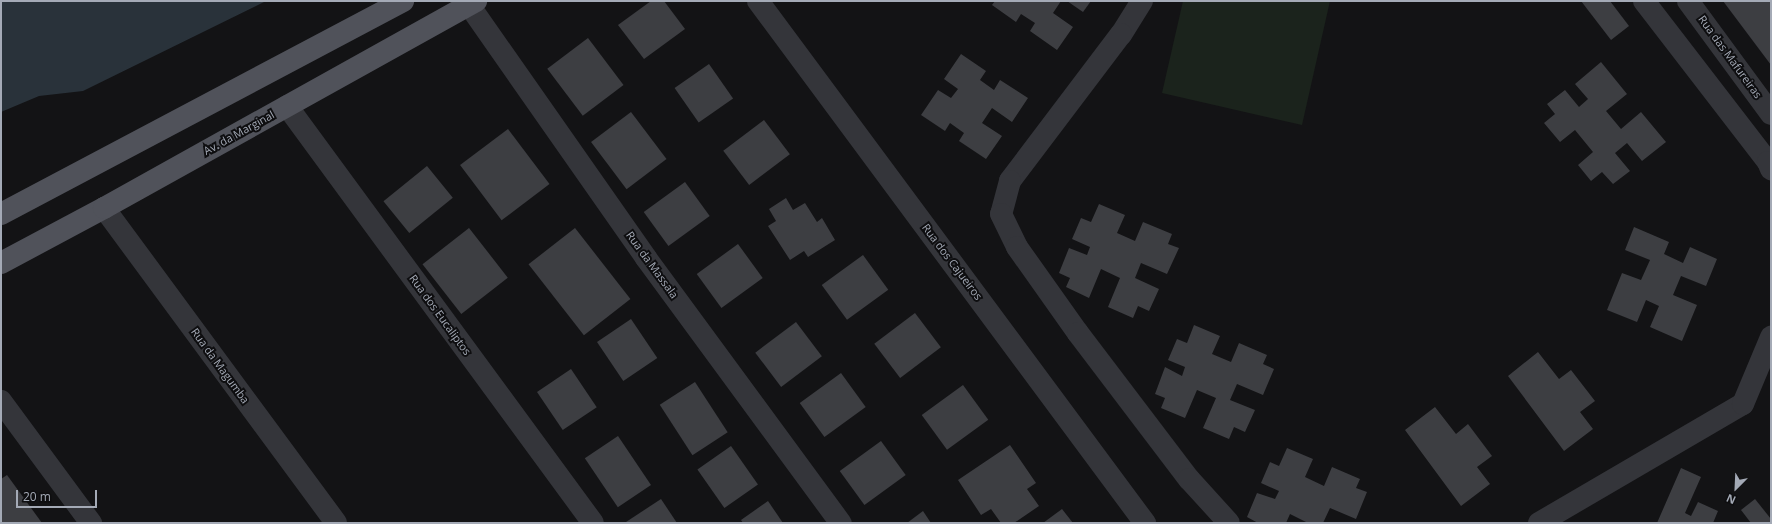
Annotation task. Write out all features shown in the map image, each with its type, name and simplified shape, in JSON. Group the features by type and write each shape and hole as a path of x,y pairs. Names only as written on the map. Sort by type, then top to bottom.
{"main road":[{"path":"1,214 403,1"},
{"name":"Av. da Marginal","path":"1,264 472,3"}],"street":[{"name":"Rua dos Cajueiros","path":"758,1 1145,523"},
{"path":"1142,1 1121,34 1010,181 1001,214 1017,247 1078,333 1189,479 1229,523"},
{"path":"1644,1 1768,162 1771,168"},
{"name":"Rua das Mafureiras","path":"1688,1 1771,114"},
{"name":"Rua da Massala","path":"472,3 646,258 840,523"},
{"name":"Rua dos Eucaliptos","path":"287,106 593,523"},
{"name":"Rua da Magumba","path":"104,208 336,523"},
{"path":"1539,523 1743,404 1771,337"},
{"path":"1,400 91,523"}],"shaded area":[{"path":"1,1 266,1 83,91 39,96 1,112"},
{"path":"1183,1 1330,1 1302,125 1162,93"}],"building":[{"path":"651,1 664,1 685,29 644,59 618,25"},
{"path":"995,1 1061,1 1053,13 1073,27 1057,50 1030,31 1035,23 1021,14 1016,22 992,5"},
{"path":"1067,1 1091,1 1083,12"},
{"path":"1581,1 1610,1 1629,26 1611,40"},
{"path":"1723,1 1771,1 1771,65"},
{"path":"588,38 624,85 583,116 547,69"},
{"path":"961,54 986,71 980,80 994,90 1000,80 1028,98 1012,122 992,108 982,123 1002,136 986,159 959,141 964,133 950,123 945,131 921,115 938,90 951,98 958,89 944,79"},
{"path":"1601,62 1627,94 1606,111 1621,129 1641,112 1666,142 1642,161 1627,143 1615,153 1630,171 1613,184 1602,172 1591,181 1578,165 1593,152 1575,130 1560,142 1544,123 1555,114 1547,104 1565,90 1579,107 1588,99 1575,84"},
{"path":"709,64 733,98 699,122 675,88"},
{"path":"631,112 667,159 627,189 591,142"},
{"path":"764,120 790,154 749,185 723,151"},
{"path":"508,129 550,184 502,220 460,165"},
{"path":"427,166 453,198 409,233 383,201"},
{"path":"685,182 710,216 668,246 644,212"},
{"path":"786,198 793,210 805,203 817,222 822,218 835,240 808,257 804,251 790,260 768,226 776,221 769,209"},
{"path":"1099,204 1125,215 1117,233 1135,241 1143,222 1172,234 1168,244 1179,248 1167,274 1141,263 1135,278 1159,289 1149,311 1138,306 1133,318 1108,307 1120,278 1101,269 1089,298 1066,287 1070,278 1059,273 1069,248 1087,255 1090,247 1072,239 1081,218 1091,222"},
{"path":"1634,227 1669,242 1664,254 1683,263 1690,247 1717,259 1706,286 1681,276 1673,295 1697,305 1682,341 1650,327 1659,306 1646,300 1637,322 1607,310 1622,273 1641,280 1650,260 1625,250"},
{"path":"469,228 508,278 461,314 423,264"},
{"path":"575,228 630,299 584,335 529,264"},
{"path":"738,244 763,278 721,308 697,274"},
{"path":"863,255 888,290 847,320 822,285"},
{"path":"915,313 941,347 900,378 874,344"},
{"path":"631,319 657,358 623,381 597,342"},
{"path":"796,322 822,356 781,387 755,353"},
{"path":"1194,325 1220,336 1212,354 1231,362 1239,343 1267,355 1263,364 1274,369 1263,395 1237,384 1230,400 1255,410 1245,432 1234,427 1229,439 1203,428 1216,398 1197,390 1185,418 1161,408 1165,398 1155,394 1165,367 1182,376 1185,367 1168,360 1177,339 1187,343"},
{"path":"1538,352 1559,379 1571,370 1595,401 1580,412 1593,429 1564,451 1508,376"},
{"path":"571,369 597,407 563,430 537,392"},
{"path":"841,373 866,407 824,437 800,403"},
{"path":"695,382 728,432 692,455 660,405"},
{"path":"963,385 988,420 947,450 922,415"},
{"path":"1435,407 1456,434 1468,424 1492,456 1477,467 1490,484 1461,506 1405,430"},
{"path":"618,436 651,485 618,507 585,458"},
{"path":"881,441 906,475 864,505 840,471"},
{"path":"1010,445 1036,483 1027,489 1039,506 1014,523 1001,523 991,509 981,515 958,480"},
{"path":"731,446 758,485 724,508 697,470"},
{"path":"1287,448 1313,459 1305,477 1324,486 1332,467 1360,479 1356,488 1367,492 1356,519 1330,508 1323,523 1308,523 1290,514 1286,523 1258,523 1247,517 1257,493 1275,499 1279,491 1261,483 1270,462 1279,466"},
{"path":"1681,468 1701,477 1685,513 1691,516 1698,502 1718,511 1713,523 1657,523"},
{"path":"7,475 42,523 1,523 1,479"},
{"path":"661,499 677,523 626,522"},
{"path":"1755,499 1771,519 1771,523 1751,523 1741,510"},
{"path":"768,501 783,523 743,523 741,520"},
{"path":"1062,509 1073,523 1043,523"},
{"path":"923,511 931,523 907,523"}]}
